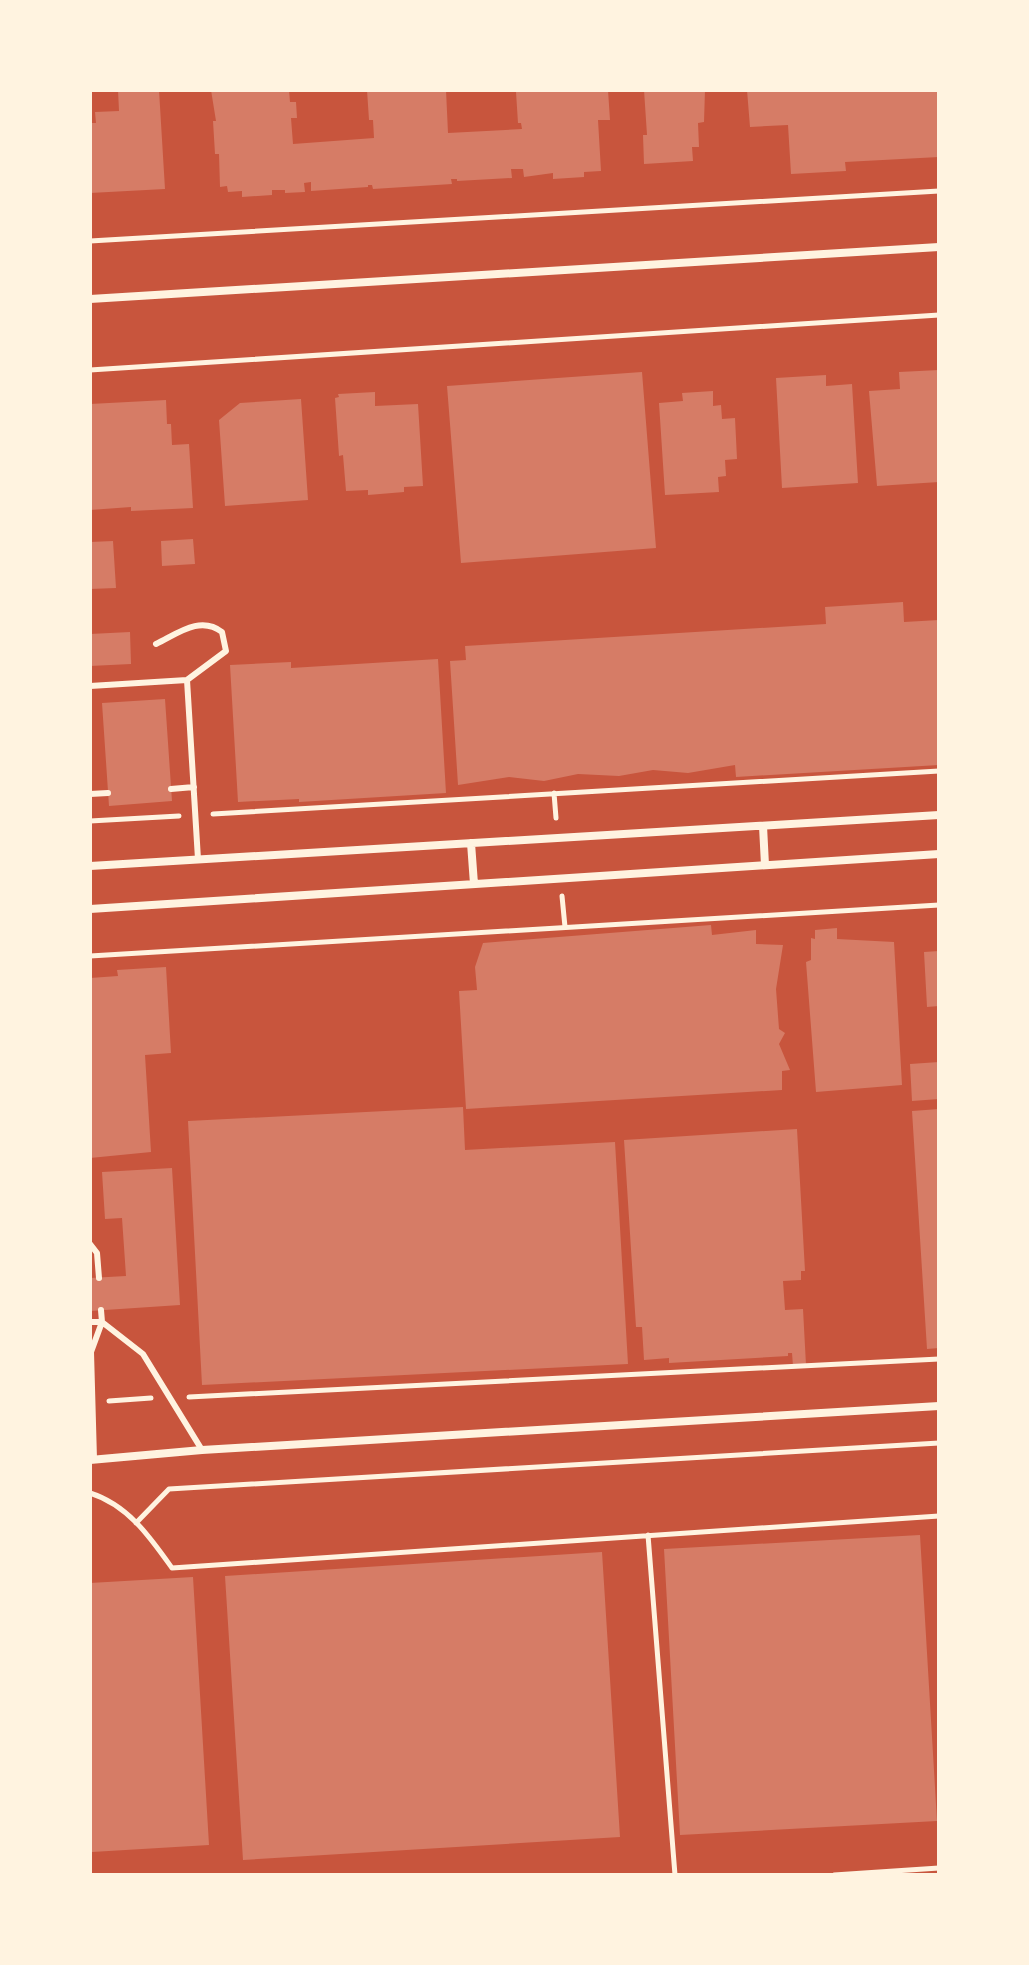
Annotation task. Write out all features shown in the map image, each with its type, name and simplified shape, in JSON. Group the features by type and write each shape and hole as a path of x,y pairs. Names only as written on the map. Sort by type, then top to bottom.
{"street":[{"path":"90,299 939,247"},
{"path":"90,866 939,815"},
{"path":"763,826 765,865"},
{"path":"471,843 474,884"},
{"path":"90,909 939,854"},
{"path":"91,1459 939,1406"}],"lane":[{"path":"90,686 187,680 226,651 222,632 215,626 201,624 156,644"},
{"path":"187,680 198,859"},
{"path":"171,789 194,787"},
{"path":"90,794 108,793"},
{"path":"90,1244 97,1253 99,1278"},
{"path":"91,1459 91,1352 102,1322 101,1310"},
{"path":"90,1322 102,1322 143,1354 202,1450"}],"path":[{"path":"90,241 939,191"},
{"path":"90,370 939,315"},
{"path":"90,821 939,771"},
{"path":"90,956 939,905"},
{"path":"93,1401 939,1359"},
{"path":"136,1523 169,1489 939,1443"},
{"path":"90,1493 120,1506 152,1539 172,1568 939,1516"},
{"path":"648,1535 675,1875"},
{"path":"834,1875 939,1868"}],"building":[{"path":"118,90 159,90 165,189 90,193 90,123 96,123 95,112 119,111"},
{"path":"211,90 289,90 290,102 296,102 297,118 291,118 293,144 374,138 367,90 446,90 448,133 522,129 521,123 518,123 518,90 608,90 610,120 598,120 601,171 584,172 584,177 553,179 553,173 524,177 523,169 511,169 512,178 451,179 452,184 373,189 372,185 368,185 311,191 311,182 304,183 305,192 272,190 272,195 242,197 242,191 228,192 227,186 220,187"},
{"path":"644,90 705,90 704,122 698,123 699,147 692,147 693,161 644,164 643,135 647,135"},
{"path":"747,90 939,90 939,157 845,162 846,171 791,174 788,125 750,127"},
{"path":"939,370 939,482 877,486 869,391 900,389 899,372"},
{"path":"642,372 656,548 461,563 447,386"},
{"path":"826,375 826,386 852,384 858,483 782,488 776,378"},
{"path":"713,391 713,406 721,405 722,419 735,418 737,459 725,460 726,476 718,477 719,492 665,495 659,403 683,401 682,393"},
{"path":"375,392 375,406 418,404 423,486 404,487 404,492 368,495 368,490 346,491 343,455 339,456 335,398 339,397 338,394"},
{"path":"301,399 308,500 225,506 219,420 240,403"},
{"path":"166,400 172,445 189,444 193,508 90,510 90,404"},
{"path":"193,539 195,564 162,566 161,541"},
{"path":"113,541 116,588 90,589 90,542"},
{"path":"903,602 904,622 939,620 939,765 736,777 735,765 688,773 653,770 619,776 578,774 544,781 509,777 458,785 450,661 466,660 465,646 826,624 825,607"},
{"path":"130,632 131,664 90,666 90,634"},
{"path":"438,659 446,793 299,802 299,799 238,802 230,665 291,662 291,668"},
{"path":"165,699 172,801 109,806 102,703"},
{"path":"711,925 712,935 756,930 756,944 783,945 776,989 779,1029 785,1033 779,1044 790,1070 782,1071 782,1090 466,1109 459,991 477,990 475,967 483,943"},
{"path":"837,928 837,939 894,942 902,1085 816,1092 806,962 811,960 811,938 815,939 815,930"},
{"path":"939,951 939,1006 927,1007 924,952"},
{"path":"166,967 171,1053 145,1055 151,1152 90,1158 90,978 118,976 117,970"},
{"path":"939,1062 939,1099 912,1101 910,1064"},
{"path":"463,1107 465,1150 615,1142 628,1364 202,1385 188,1121"},
{"path":"939,1109 939,1348 927,1349 912,1111"},
{"path":"797,1129 805,1271 801,1271 801,1280 783,1281 785,1310 803,1309 806,1365 793,1366 792,1353 788,1356 669,1363 669,1358 644,1360 642,1327 636,1327 624,1140"},
{"path":"172,1168 180,1305 90,1311 90,1278 126,1276 122,1218 105,1219 102,1172"},
{"path":"920,1535 937,1821 680,1835 664,1549"},
{"path":"602,1552 620,1837 243,1860 225,1576"},
{"path":"193,1577 209,1845 92,1852 90,1583"}]}
